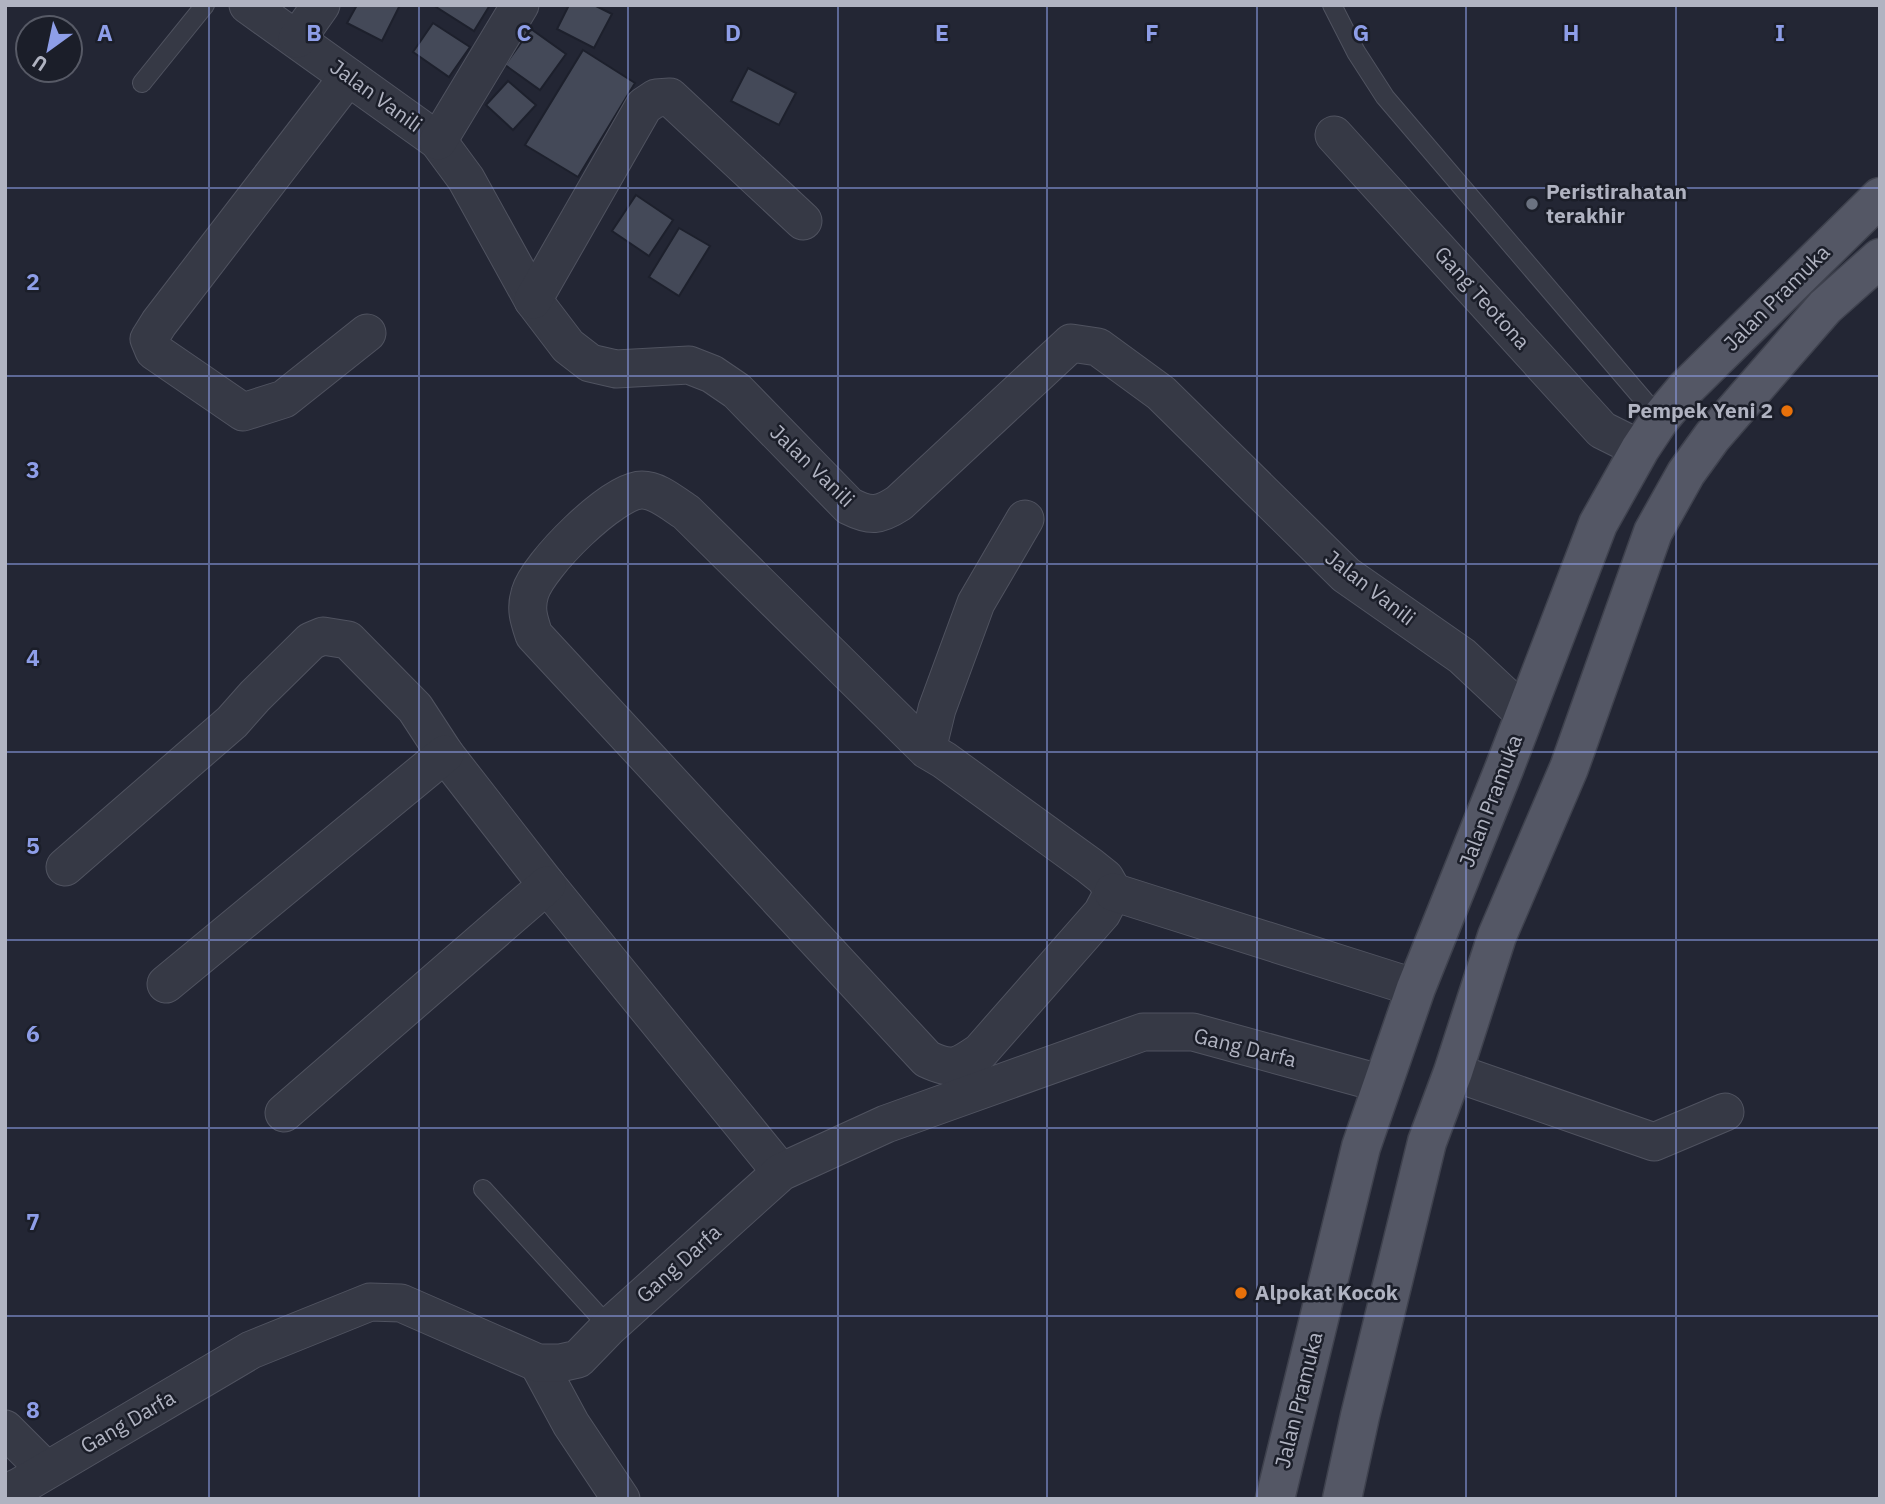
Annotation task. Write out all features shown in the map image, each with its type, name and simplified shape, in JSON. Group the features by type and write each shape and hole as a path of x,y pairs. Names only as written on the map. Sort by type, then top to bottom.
{"main road":[{"name":"Jalan Pramuka","path":"1275,1499 1361,1147 1416,988 1598,524 1650,434 1686,388 1880,197"},
{"name":"Jalan Pramuka","path":"1342,1499 1427,1142 1497,936 1569,768 1653,532 1686,473 1712,438 1825,307 1880,258"}],"street":[{"name":"Jalan Vanili","path":"248,5 438,141 466,179 533,300 568,346 590,363 616,369 689,365 712,374 737,391 849,506 864,514 885,512 899,503 1070,343 1098,347 1161,393 1346,575 1462,656 1524,714"},
{"path":"298,39 321,5"},
{"path":"438,141 520,5"},
{"path":"348,76 149,339 154,351 243,412 284,399 367,333"},
{"path":"533,300 644,106 656,98 670,97 803,221"},
{"name":"Gang Teotona","path":"1335,135 1602,430 1650,434"},
{"path":"1113,892 1102,913 981,1052 960,1066 945,1068 927,1059 534,635 526,613 535,579 570,536 628,492 645,490 659,495 686,512 927,750 1090,866 1105,878 1113,892 1416,988"},
{"path":"927,750 937,709 976,603 1025,519"},
{"path":"65,867 232,722 311,641 323,636 348,640 415,708 445,754 547,885 781,1172"},
{"path":"166,984 445,754"},
{"path":"284,1113 547,885"},
{"name":"Gang Darfa","path":"5,1493 251,1350 370,1302 401,1303 538,1363 560,1363 578,1359 609,1327 781,1172 886,1124 1143,1032 1193,1032 1383,1084"},
{"path":"1453,1072 1654,1142 1725,1112"},
{"path":"538,1363 571,1424 621,1499"},
{"path":"5,1429 46,1470"}],"lane":[{"path":"142,83 205,5"},
{"path":"1332,5 1356,52 1385,97 1650,434"},
{"path":"484,1189 609,1327"}],"building":[{"path":"357,5 400,5 382,41 347,23"},
{"path":"433,5 490,5 474,31"},
{"path":"569,5 594,5 612,14 594,48 557,29"},
{"path":"433,23 470,47 449,77 413,52"},
{"path":"531,29 566,54 540,90 505,65"},
{"path":"583,50 635,83 578,177 525,145"},
{"path":"748,68 796,93 779,125 731,101"},
{"path":"508,81 536,105 513,130 486,105"},
{"path":"636,195 673,220 649,256 612,231"},
{"path":"679,228 710,246 679,296 649,277"}],"place":[{"name":"Peristirahatan terakhir","path":"1532,204"},
{"name":"Pempek Yeni 2","path":"1787,411"},
{"name":"Alpokat Kocok","path":"1241,1293"}]}
